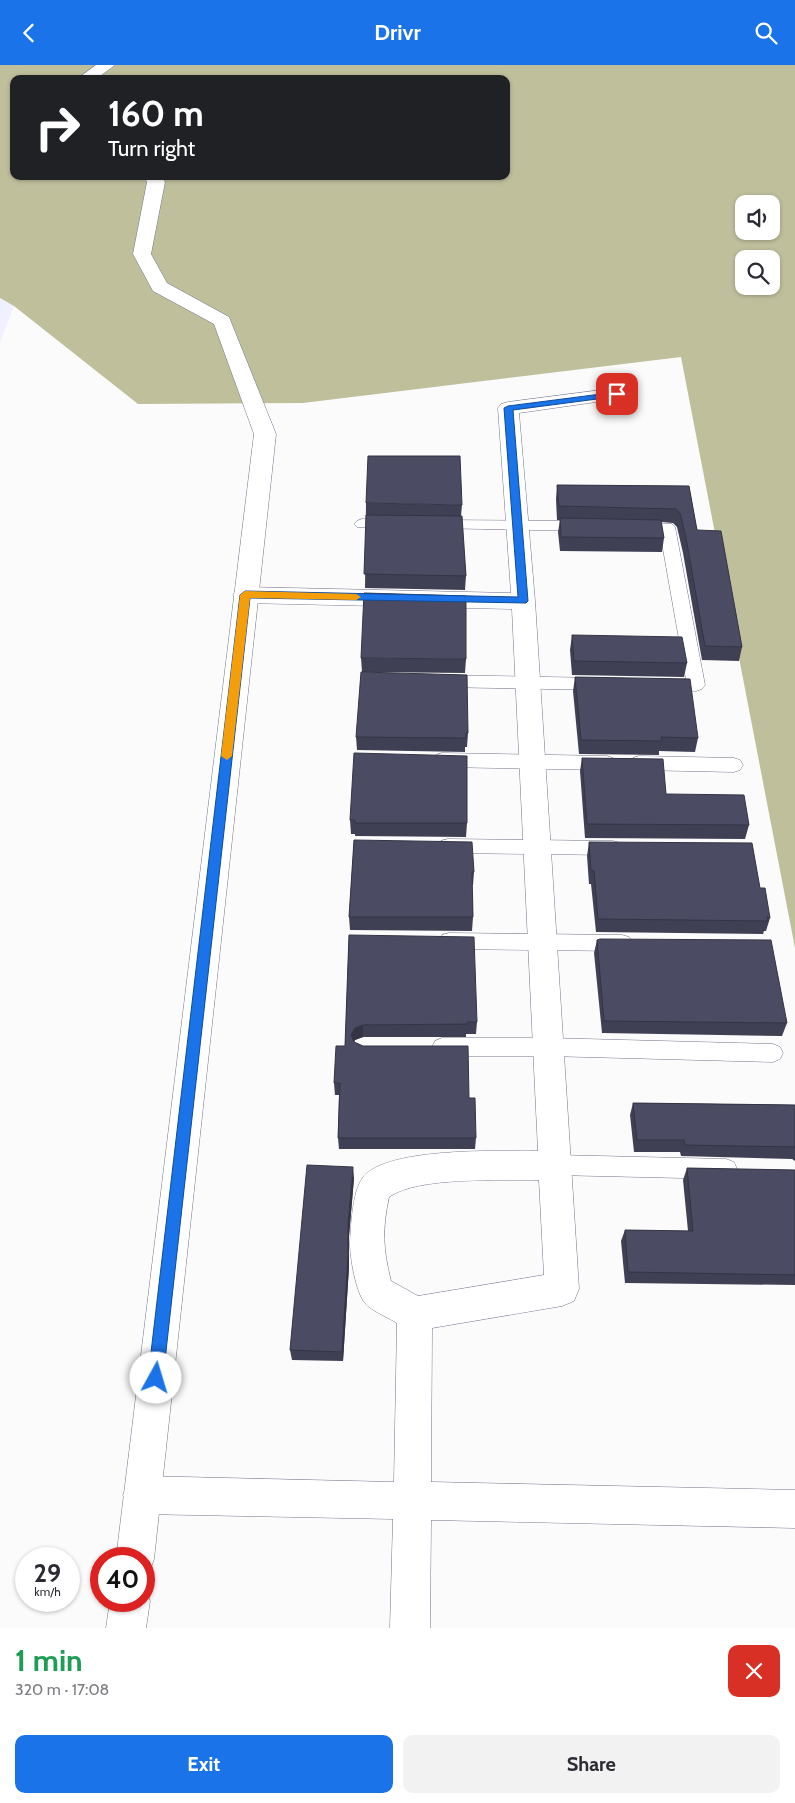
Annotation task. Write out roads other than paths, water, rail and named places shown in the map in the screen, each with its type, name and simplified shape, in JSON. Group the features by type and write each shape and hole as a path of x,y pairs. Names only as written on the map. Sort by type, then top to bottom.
{"street":[{"path":"91,75 107,65"},
{"path":"136,1547 265,434 222,321 160,287 142,254 156,182 155,180"},
{"path":"555,1165 435,1168 390,1177 374,1188 368,1217 367,1253 378,1292 415,1314 562,1289 528,683 523,601 508,408 617,394"},
{"path":"245,595 523,601"},
{"path":"410,1628 415,1314"},
{"path":"142,1495 795,1509"},
{"path":"126,1628 128,1612"}],"lane":[{"path":"362,524 597,526"},
{"path":"627,527 667,527 696,685 646,685"},
{"path":"422,680 617,684"},
{"path":"426,760 734,765"},
{"path":"431,846 634,848"},
{"path":"433,940 638,943"},
{"path":"422,1047 548,1047 773,1053"},
{"path":"555,1165 743,1169"}]}
